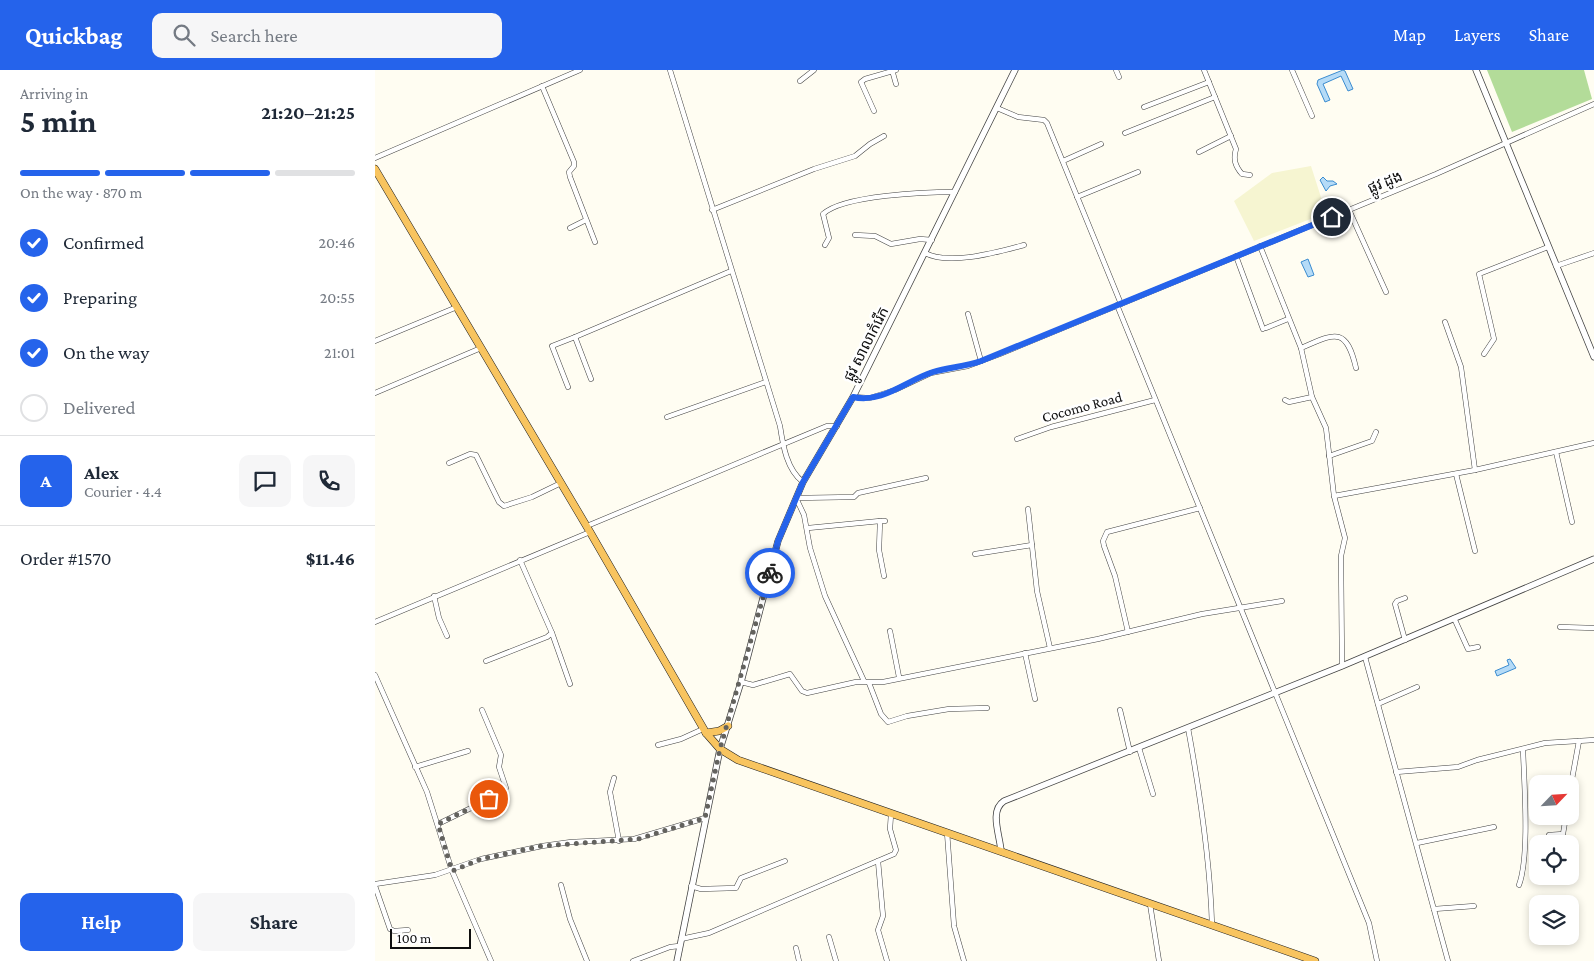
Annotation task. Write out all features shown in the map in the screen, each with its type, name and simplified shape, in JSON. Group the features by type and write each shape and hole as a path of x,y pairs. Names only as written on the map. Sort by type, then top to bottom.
{"highway":[{"path":"375,171 589,529 705,731 720,749 738,760 1212,925 1301,959 1315,961"},
{"path":"705,731 719,731 727,726"}],"street":[{"path":"375,158 580,70"},
{"path":"670,70 780,426 783,444 794,475 803,482"},
{"path":"800,81 814,70"},
{"path":"874,111 861,82 893,70 896,84"},
{"name":"ផ្លូវ សាលាកំរើក","path":"677,961 720,749 741,682 778,541 803,482 855,397 1015,70"},
{"path":"1116,70 1119,77"},
{"path":"1204,70 1236,148 1234,158 1237,168 1242,174 1249,175"},
{"path":"1292,70 1312,116"},
{"path":"1476,70 1594,358"},
{"path":"1143,106 1209,82"},
{"path":"542,86 574,162 575,166 569,172 570,178 595,242"},
{"path":"1125,134 1215,97"},
{"name":"ផ្លូវ ដូង","path":"855,397 865,399 895,390 931,373 968,366 981,361 1349,210 1594,104"},
{"path":"997,108 1018,117 1045,120 1063,161 1155,400 1369,923 1377,961"},
{"path":"712,210 814,169 855,156 884,136"},
{"path":"1199,152 1231,136"},
{"path":"1063,161 1101,144"},
{"path":"1077,197 1138,172"},
{"path":"825,245 829,238 823,214 834,208 897,194 955,192"},
{"path":"1349,210 1386,292"},
{"path":"570,228 586,220"},
{"path":"855,235 875,236 891,244 932,240"},
{"path":"925,253 937,258 954,258 980,255 1024,245"},
{"path":"1260,246 1301,348 1312,397 1326,428 1334,496 1345,538 1341,556 1342,666"},
{"path":"1484,354 1494,338 1479,274 1548,247"},
{"path":"1556,266 1594,253"},
{"path":"1236,256 1265,328 1288,319"},
{"path":"568,387 552,346 731,271"},
{"path":"375,341 457,307"},
{"path":"969,314 981,361"},
{"path":"1445,322 1461,367 1475,470"},
{"path":"1301,348 1336,336 1347,341 1356,368"},
{"path":"575,337 591,379"},
{"path":"375,393 481,348"},
{"path":"667,417 766,382"},
{"path":"1285,400 1289,402 1312,397"},
{"name":"Cocomo Road","path":"1017,439 1155,400"},
{"path":"375,622 783,444 827,426 837,426"},
{"path":"1329,456 1373,441 1376,432"},
{"path":"1334,496 1456,474 1594,443"},
{"path":"1556,452 1572,522"},
{"path":"449,463 470,454 476,455 499,502 503,506 531,497 561,483"},
{"path":"1456,474 1475,551"},
{"path":"926,478 858,493 854,497 796,498 804,515 810,548 825,596 881,714 888,722 912,715 949,709 987,708"},
{"path":"1128,632 1115,576 1103,546 1107,532 1200,508"},
{"path":"1028,509 1037,591 1050,648"},
{"path":"807,528 882,521 879,550 884,576"},
{"path":"975,554 1032,545"},
{"path":"1001,852 995,814 998,805 1405,640 1594,559"},
{"path":"520,560 570,684"},
{"path":"434,596 439,618 447,636"},
{"path":"1405,598 1397,601 1395,604 1405,640"},
{"path":"741,682 753,685 790,674 802,691 807,693 867,682 883,682 899,677 1128,632 1240,606 1282,601"},
{"path":"1454,618 1468,649 1478,647"},
{"path":"1560,627 1594,628"},
{"path":"890,632 899,677"},
{"path":"486,661 547,638 551,633"},
{"path":"1025,653 1035,699"},
{"path":"1365,656 1417,843 1447,961"},
{"path":"375,675 415,767 438,824 452,871 491,961"},
{"path":"1378,704 1417,687"},
{"path":"438,824 503,793 506,788 499,767 501,755 482,710"},
{"path":"1120,710 1130,752"},
{"path":"1188,728 1200,795 1211,895 1212,925"},
{"path":"658,745 705,731"},
{"path":"1396,772 1458,767 1545,744 1594,740"},
{"path":"1573,775 1579,741"},
{"path":"1139,748 1153,794"},
{"path":"1519,885 1523,864 1525,815 1523,749"},
{"path":"415,767 468,751"},
{"path":"614,778 610,792 619,841"},
{"path":"681,939 709,933 896,853 890,829 891,814"},
{"path":"408,930 394,932 390,929 375,885 452,871 481,859 542,846 571,842 638,839 705,818"},
{"path":"1549,834 1563,834 1564,825"},
{"path":"1417,843 1494,827"},
{"path":"947,832 954,926 963,961"},
{"path":"691,886 701,889 736,888 739,880 745,876 785,861"},
{"path":"879,861 883,916 878,930 887,961"},
{"path":"561,885 570,919 587,961"},
{"path":"1150,904 1159,961"},
{"path":"1434,909 1475,906"},
{"path":"829,937 836,961"},
{"path":"633,961 670,947 679,946"},
{"path":"795,948 799,961"}],"green space":[{"path":"1487,70 1584,70 1592,99 1512,132"},
{"path":"1311,166 1326,213 1254,241 1234,201 1272,173"}],"water":[{"path":"1343,70 1353,89 1348,91 1341,76 1323,84 1330,100 1325,102 1317,84 1318,80"},
{"path":"1323,177 1327,181 1333,181 1337,184 1330,186 1326,191 1320,180"},
{"path":"1308,259 1314,275 1308,277 1301,262"},
{"path":"1510,659 1516,668 1497,676 1495,671 1509,665 1507,660"}],"way so far":[{"path":"489,799 438,824 452,871 481,859 542,846 571,842 638,839 672,826 705,818 720,749 741,682 770,573"}],"route":[{"path":"770,573 778,541 803,482 853,397 870,398 895,390 931,373 968,366 1332,217"}]}
